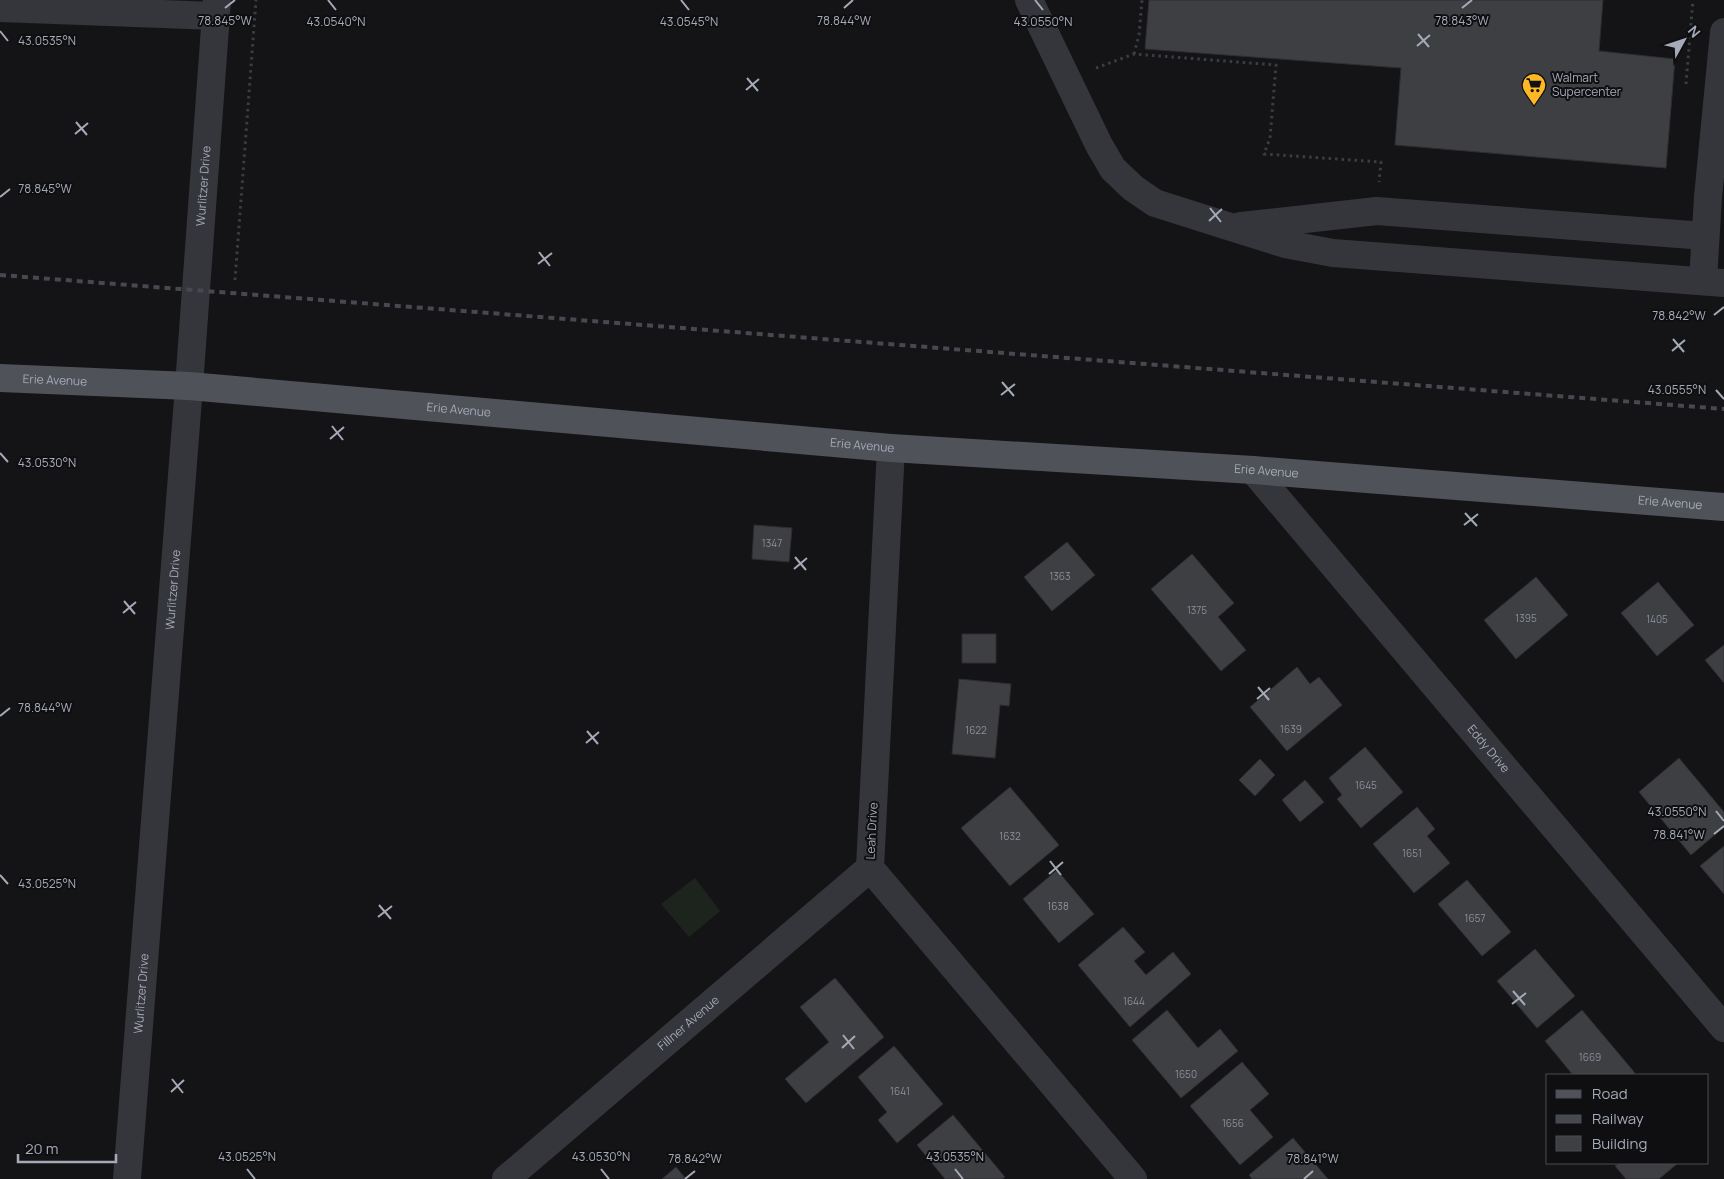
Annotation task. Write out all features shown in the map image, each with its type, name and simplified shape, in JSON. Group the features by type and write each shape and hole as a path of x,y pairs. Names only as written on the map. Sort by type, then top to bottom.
{"main road":[{"name":"Erie Avenue","path":"0,378 189,386 891,448 1254,470 1724,507"}],"street":[{"path":"1029,0 1077,102 1113,169 1133,188 1155,203 1285,244 1333,252 1713,282 1705,236 1724,32"},
{"path":"0,8 216,8"},
{"name":"Wurlitzer Drive","path":"127,1179 189,386 216,8"},
{"path":"1231,227 1377,212 1705,236"},
{"name":"Leah Drive","path":"891,448 870,868 1132,1179"},
{"name":"Eddy Drive","path":"1254,470 1724,1028"},
{"name":"Fillner Avenue","path":"506,1179 870,868"}],"path":[{"path":"235,280 256,0"},
{"path":"1134,54 1139,35 1142,0"},
{"path":"1094,69 1134,54 1276,66 1270,138 1264,154 1381,162"}],"shaded area":[{"path":"695,878 720,911 689,937 661,904"}],"building":[{"name":"Walmart Supercenter","path":"1149,0 1603,0 1599,51 1675,59 1666,168 1395,145 1401,68 1145,49"},
{"path":"754,525 792,528 789,562 752,559"},
{"path":"1067,542 1095,575 1052,611 1024,577"},
{"path":"1192,554 1234,603 1218,617 1246,650 1221,671 1151,589"},
{"path":"1536,577 1568,615 1516,659 1484,620"},
{"path":"1658,582 1694,625 1657,656 1621,613"},
{"path":"962,634 996,634 996,663 962,663"},
{"path":"1724,645 1724,683 1705,660"},
{"path":"1297,667 1310,684 1319,677 1342,705 1287,751 1250,707"},
{"path":"959,679 1011,684 1009,706 1000,705 995,758 952,754"},
{"path":"1365,747 1403,792 1361,828 1337,799 1342,795 1329,778"},
{"path":"1679,758 1724,812 1724,827 1691,855 1639,792"},
{"path":"1260,759 1275,775 1255,796 1239,780"},
{"path":"1305,780 1324,802 1300,822 1282,800"},
{"path":"1010,787 1059,845 1010,886 961,828"},
{"path":"1417,807 1435,829 1427,836 1450,863 1414,893 1373,844"},
{"path":"1724,846 1724,894 1700,866"},
{"path":"1057,870 1094,914 1059,943 1023,899"},
{"path":"1467,880 1511,932 1482,956 1438,904"},
{"path":"1123,927 1145,952 1134,961 1146,975 1173,952 1191,974 1130,1027 1078,965"},
{"path":"1535,949 1575,996 1537,1028 1497,981"},
{"path":"835,978 884,1037 806,1103 785,1079 829,1042 800,1007"},
{"path":"1167,1010 1198,1048 1220,1029 1238,1051 1181,1098 1132,1040"},
{"path":"1582,1010 1635,1073 1572,1074 1545,1041"},
{"path":"894,1046 943,1104 897,1143 878,1120 887,1112 858,1077"},
{"path":"1242,1062 1269,1094 1250,1110 1273,1137 1240,1165 1190,1106"},
{"path":"953,1115 1005,1177 1002,1179 945,1179 917,1145"},
{"path":"1293,1138 1328,1179 1252,1179 1249,1175"},
{"path":"1618,1164 1677,1164 1659,1179 1626,1179 1615,1166"},
{"path":"676,1167 686,1179 662,1179"}],"railway":[{"path":"0,275 1724,409"}],"place":[{"name":"Walmart Supercenter","path":"1534,106"}]}
